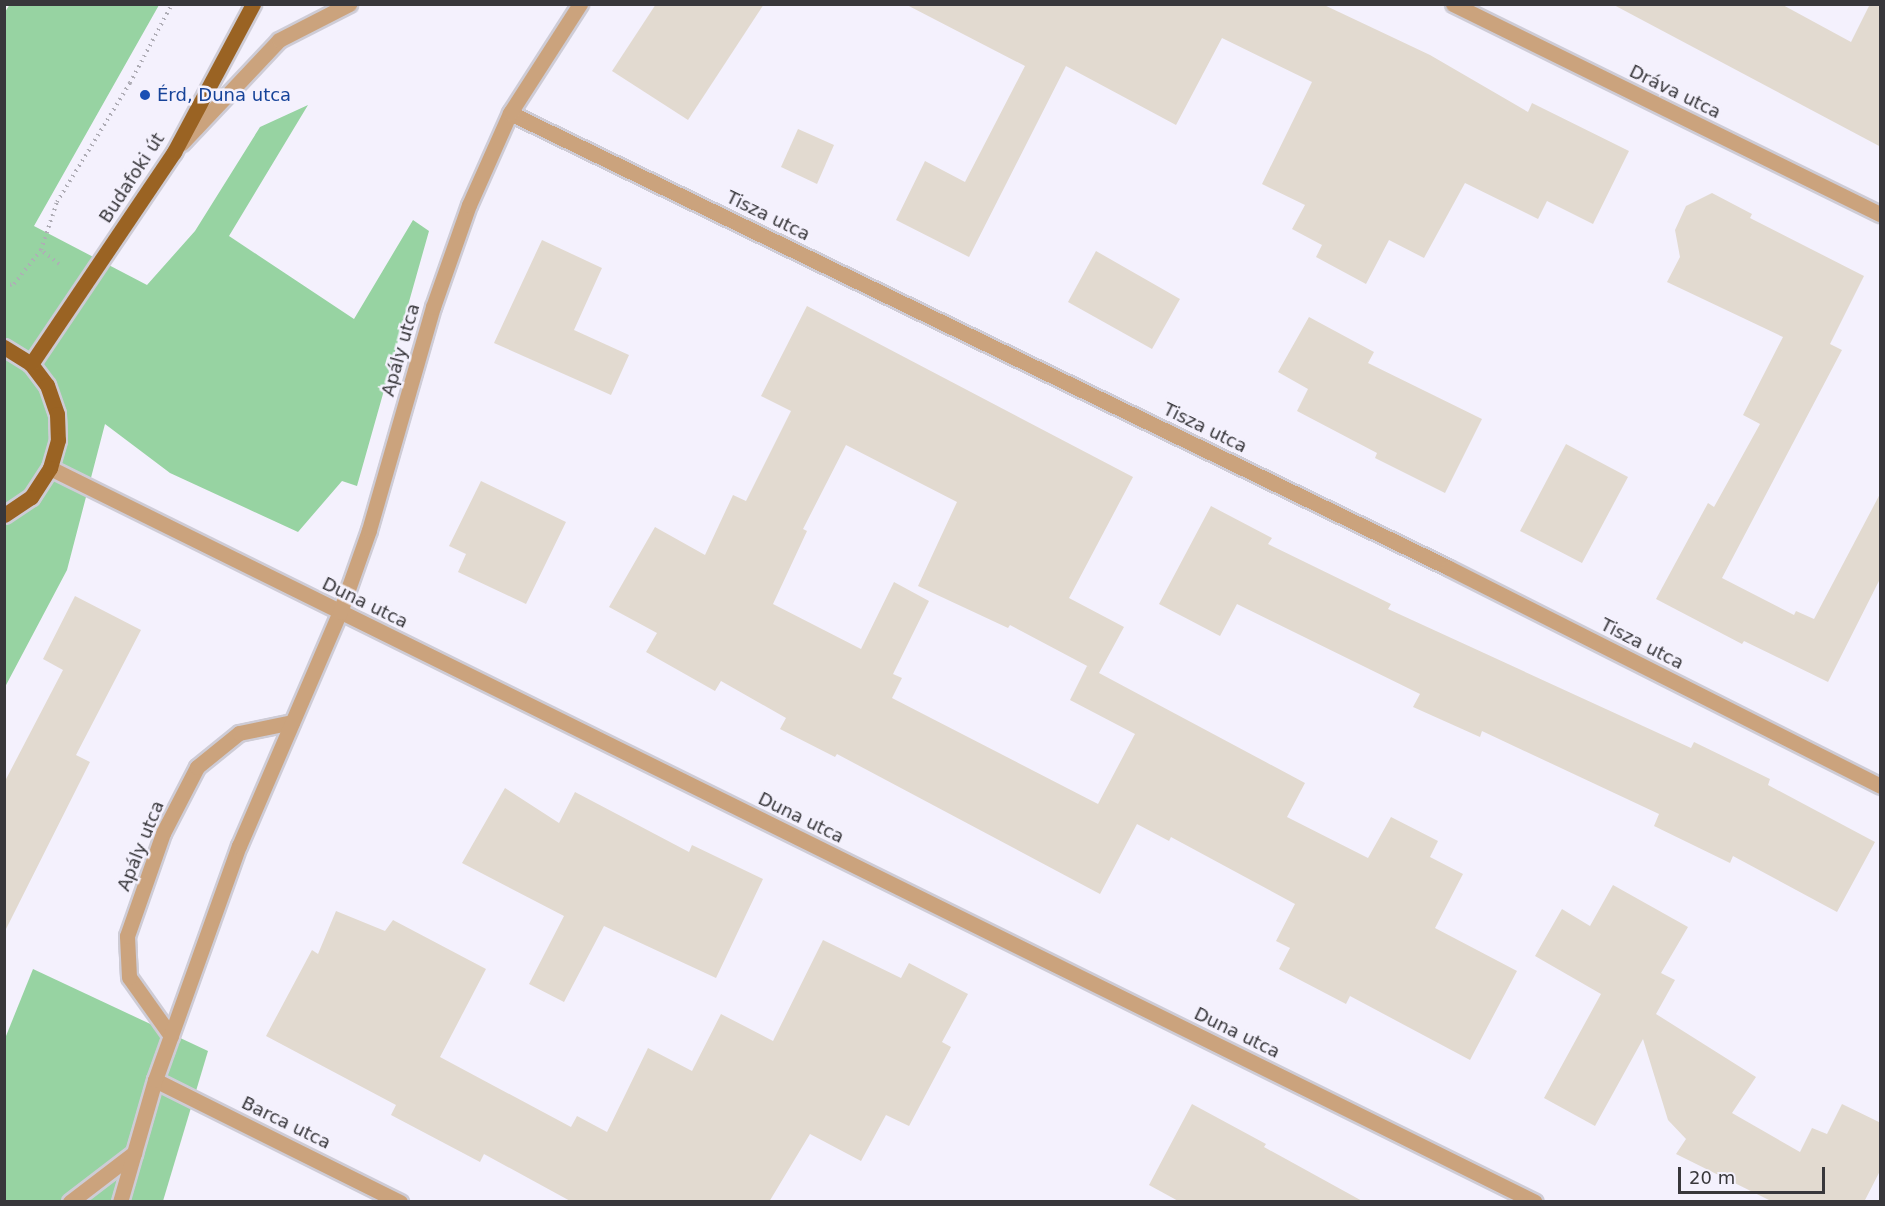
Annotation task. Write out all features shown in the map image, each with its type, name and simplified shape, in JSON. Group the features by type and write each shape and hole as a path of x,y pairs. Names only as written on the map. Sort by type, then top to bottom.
{"main road":[{"name":"Budafoki út","path":"31,364 174,152 252,6"},
{"path":"4,347 31,364 47,385 57,414 58,441 50,468 31,497 4,515"}],"street":[{"path":"174,152 279,40 349,4"},
{"name":"Apály utca","path":"120,1202 155,1080 239,846 340,612 369,530 433,307 470,205 510,113 580,4"},
{"name":"Dráva utca","path":"1453,4 1881,214"},
{"name":"Tisza utca","path":"510,113 1449,568 1881,786"},
{"name":"Duna utca","path":"50,468 1534,1202"},
{"name":"Apály utca","path":"171,1036 129,978 127,936 163,833 197,767 239,733 292,722"},
{"name":"Barca utca","path":"155,1080 400,1202"},
{"path":"70,1202 134,1153"}],"path":[{"path":"4,286 14,284 41,250 57,202 130,83 172,4"},
{"path":"41,250 84,286"}],"green space":[{"path":"10,4 159,5 34,226 147,285 195,231 260,127 308,105 229,236 354,319 413,220 429,231 357,486 342,481 298,532 170,473 105,424 67,570 5,687 5,12"},
{"path":"33,969 208,1051 163,1201 5,1201 4,1041"}],"building":[{"path":"656,4 764,4 688,120 612,71"},
{"path":"905,4 1322,4 1430,55 1528,112 1532,103 1629,151 1593,224 1547,201 1538,219 1465,183 1424,258 1389,240 1366,284 1316,257 1322,245 1292,229 1305,205 1262,184 1312,82 1222,38 1176,125 1066,66 969,257 896,220 925,161 965,182 1025,66"},
{"path":"1612,4 1781,4 1851,42 1870,4 1881,4 1881,147"},
{"path":"798,129 834,145 817,184 781,167"},
{"path":"1712,193 1752,214 1750,218 1864,276 1830,344 1842,350 1722,578 1794,615 1796,611 1814,619 1881,492 1881,577 1828,682 1744,641 1742,644 1656,599 1708,503 1714,507 1760,424 1743,415 1783,337 1667,282 1680,257 1675,230 1686,206"},
{"path":"542,240 602,268 574,330 629,355 611,395 494,343"},
{"path":"1096,251 1180,299 1152,349 1068,302"},
{"path":"807,306 1133,477 1069,598 1124,627 1099,673 1305,783 1287,817 1368,858 1391,817 1438,841 1430,857 1463,874 1435,928 1517,971 1470,1060 1350,996 1346,1004 1279,969 1290,948 1276,941 1295,904 1171,837 1169,841 1137,824 1100,894 837,754 835,757 780,729 786,718 721,681 715,691 646,652 657,633 609,607 655,527 705,555 733,495 746,501 791,411 761,396","holes":["846,445 957,502 918,586 1008,628 1010,625 1091,668 1087,666 1070,700 1135,734 1098,804 892,698 902,678 893,674 929,601 894,582 861,649 773,604 807,531 803,529"]},
{"path":"1309,317 1374,352 1368,363 1482,419 1445,493 1375,458 1377,453 1297,411 1308,389 1278,372"},
{"path":"1566,444 1628,477 1582,563 1520,531"},
{"path":"481,481 566,522 526,604 458,572 466,554 449,546"},
{"path":"1211,506 1272,538 1268,544 1391,604 1388,609 1691,748 1694,742 1770,779 1768,785 1875,842 1837,912 1733,856 1730,863 1654,826 1659,814 1482,731 1480,737 1413,707 1420,694 1237,604 1220,636 1159,604"},
{"path":"75,596 141,630 76,755 90,762 4,933 4,783 63,670 43,659"},
{"path":"505,788 559,823 575,792 689,852 692,845 763,879 716,978 604,926 564,1002 529,984 564,916 462,863"},
{"path":"1613,885 1688,927 1661,973 1675,980 1656,1014 1756,1077 1732,1113 1800,1152 1812,1128 1827,1134 1842,1104 1881,1123 1881,1169 1864,1202 1773,1202 1676,1154 1686,1139 1668,1120 1643,1039 1595,1126 1544,1098 1601,994 1535,956 1562,909 1590,926"},
{"path":"336,911 385,931 393,920 486,969 440,1057 571,1127 577,1116 607,1132 648,1048 692,1071 721,1014 773,1041 823,940 901,978 909,963 968,994 942,1042 951,1047 909,1126 886,1115 861,1161 810,1134 769,1202 572,1202 484,1154 480,1162 391,1115 396,1105 266,1036 312,950 318,954"},
{"path":"1192,1104 1266,1144 1264,1147 1364,1202 1180,1202 1149,1185"}],"place":[{"name":"Érd, Duna utca","path":"145,95"}]}
